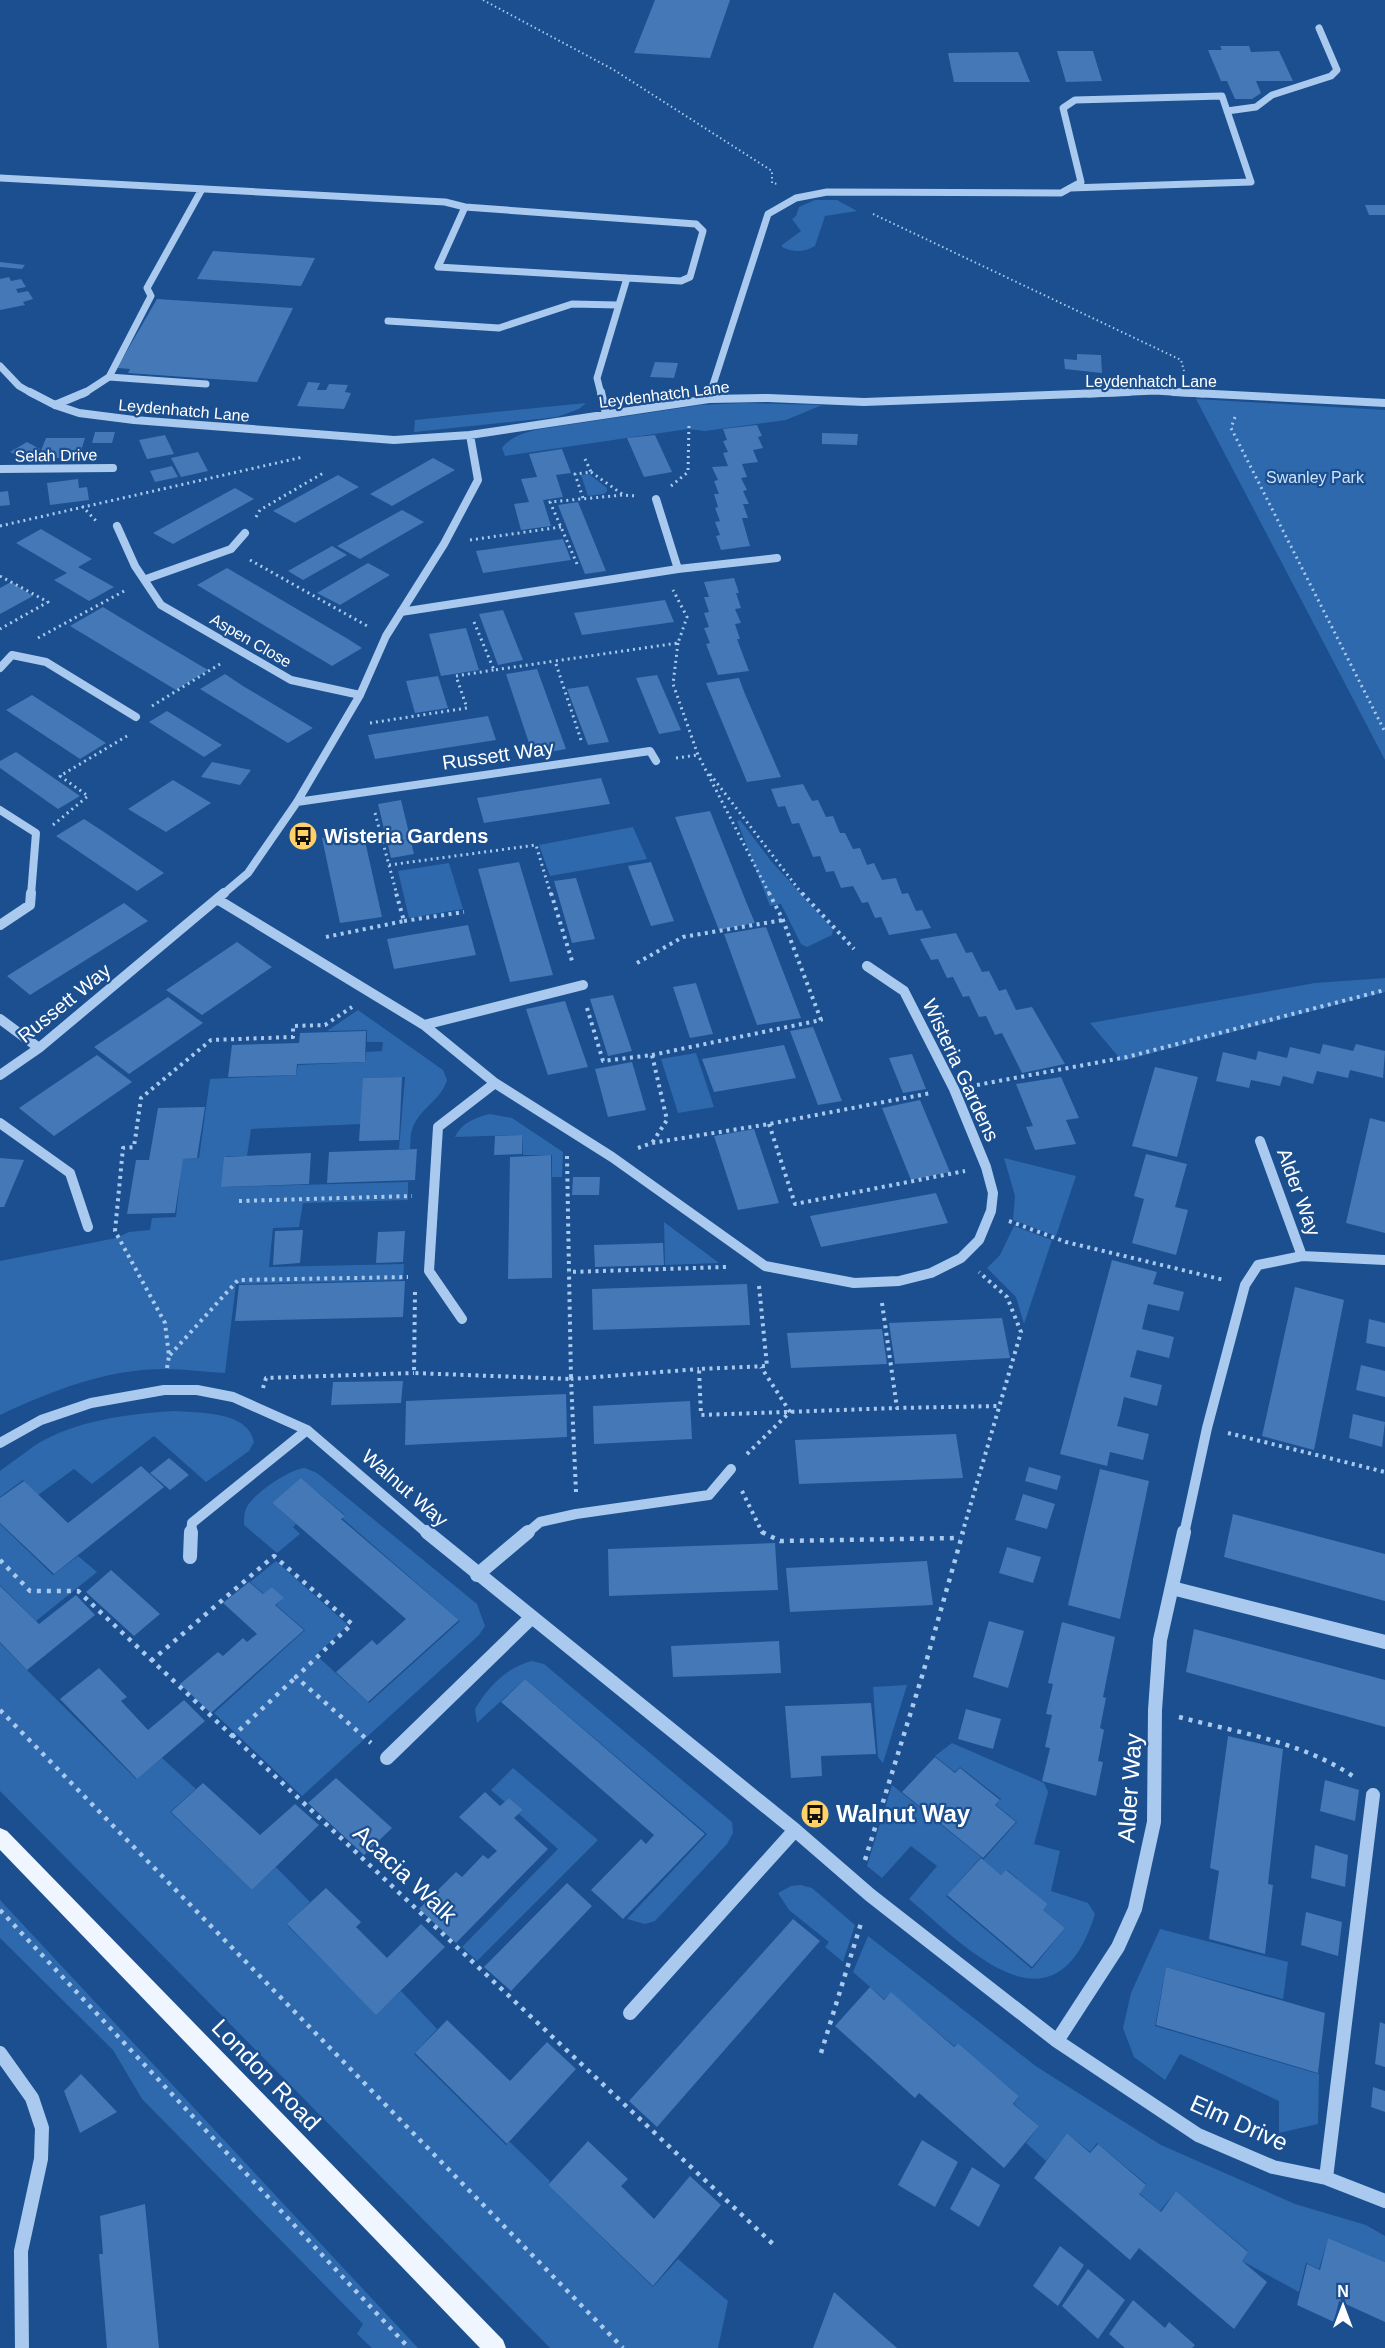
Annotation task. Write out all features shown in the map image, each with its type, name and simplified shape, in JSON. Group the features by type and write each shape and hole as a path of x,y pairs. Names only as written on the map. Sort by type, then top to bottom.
{"main road":[{"name":"London Road","path":"0,1837 495,2348"}],"street":[{"path":"1227,111 1256,107 1272,95 1331,76 1337,70 1319,28"},
{"path":"709,399 768,214 796,198 827,192 1061,193 1070,188 1081,182 1063,108 1075,100 1222,96 1251,182 1070,188"},
{"path":"0,178 445,202 465,207 684,222 696,224 703,231 690,277 681,281 438,267 465,207"},
{"path":"55,405 84,393 109,377 151,296 147,288 202,189"},
{"path":"606,414 597,378 627,278"},
{"path":"388,321 499,328 572,304 618,305"},
{"name":"Leydenhatch Lane","path":"0,366 19,386 55,405 79,413 134,420 394,440 470,435 709,399 768,398 852,402 1155,391 1385,403"},
{"path":"109,377 206,384"},
{"name":"Russett Way","path":"0,1075 39,1048 248,873 297,802 360,695 386,636 444,544 478,480 470,435"},
{"name":"Selah Drive","path":"0,469 114,468"},
{"path":"656,499 678,569"},
{"name":"Aspen Close","path":"117,526 135,566 146,579 161,605 291,680 360,695"},
{"path":"146,579 231,549 245,533"},
{"path":"401,612 678,569 777,558"},
{"path":"0,668 12,655 46,662 136,717"},
{"name":"Russett Way","path":"297,802 650,751 656,761"},
{"path":"0,810 35,837 30,905 0,925"},
{"name":"Wisteria Gardens","path":"217,899 424,1025 495,1083 612,1156 761,1266 854,1283 899,1281 931,1273 961,1258 979,1240 991,1211 993,1192 986,1167 954,1089 904,991 867,966"},
{"path":"424,1025 581,985"},
{"path":"0,1018 39,1048"},
{"path":"462,1319 429,1271 438,1126 495,1083"},
{"path":"0,1123 70,1173 88,1227"},
{"name":"Alder Way","path":"1260,1142 1302,1256"},
{"name":"Alder Way","path":"1057,2041 1118,1947 1135,1909 1154,1822 1155,1710 1160,1640 1207,1428 1245,1285 1258,1265 1302,1256 1385,1260"},
{"name":"Walnut Way","path":"0,1443 41,1420 91,1403 164,1390 197,1390 233,1397 307,1430 477,1575 795,1830 870,1895 1057,2041"},
{"path":"190,1557 192,1523 307,1430"},
{"path":"477,1575 540,1522 576,1514 709,1495 731,1469"},
{"path":"1172,1587 1385,1642"},
{"path":"387,1758 532,1617"},
{"path":"1326,2178 1373,1794"},
{"path":"630,2013 795,1830"},
{"name":"Elm Drive","path":"1057,2041 1198,2135 1273,2166 1326,2178 1385,2201"},
{"path":"0,2053 25,2084 42,2127 40,2163 21,2251 19,2295 22,2348"}],"path":[{"path":"483,0 638,84 772,171 772,183 783,185"},
{"path":"870,212 1181,360 1190,393"},
{"path":"1232,420 1231,428 1385,732"},
{"path":"585,584 550,502 623,495 656,499 688,472 689,422"},
{"path":"0,526 304,457"},
{"path":"585,459 591,472 623,495"},
{"path":"245,533 260,510 325,472"},
{"path":"583,498 575,474 591,472"},
{"path":"444,544 561,527"},
{"path":"231,549 386,636"},
{"path":"389,865 536,845 603,1061 652,1055 821,1020 783,920 698,755 673,684 678,643 687,617 664,572"},
{"path":"0,576 48,602 0,629"},
{"path":"12,655 47,632 146,579"},
{"path":"466,603 494,670"},
{"path":"340,728 467,708 456,676 678,643"},
{"path":"35,837 88,796 60,776 127,736 136,717 240,652"},
{"path":"555,661 588,760"},
{"path":"656,761 698,755"},
{"path":"698,755 722,791 793,884 841,933 867,966"},
{"path":"370,792 404,921"},
{"path":"294,944 404,921 464,912"},
{"path":"637,963 683,937 783,920"},
{"path":"612,1156 652,1143 769,1124 1127,1057 1385,990"},
{"path":"164,1390 169,1356 165,1323 115,1231 123,1148 134,1147 141,1098 211,1040 293,1037 293,1026 325,1025 372,993"},
{"path":"652,1055 667,1120 652,1143"},
{"path":"769,1124 795,1204 986,1167"},
{"path":"567,1127 571,1379 576,1514"},
{"path":"239,1201 434,1196"},
{"path":"991,1211 1008,1221 1066,1242 1245,1285"},
{"path":"1006,1228 1008,1221"},
{"path":"821,2053 870,1895 864,1864 923,1673 1021,1332 1007,1297 974,1268 981,1264"},
{"path":"258,1408 266,1378 414,1373 571,1379 767,1366 761,1266 569,1272"},
{"path":"414,1373 415,1277"},
{"path":"169,1356 238,1280 432,1277"},
{"path":"879,1282 897,1408"},
{"path":"761,1366 790,1412"},
{"path":"699,1370 701,1415 998,1406"},
{"path":"790,1412 731,1469 762,1532 780,1541 960,1538"},
{"path":"1207,1428 1385,1472"},
{"path":"151,1661 274,1556 352,1624 232,1737"},
{"name":"Acacia Walk","path":"0,1560 30,1591 78,1591 774,2245"},
{"path":"296,1677 387,1758"},
{"path":"0,1710 623,2348"},
{"path":"1155,1710 1280,1743 1346,1770 1373,1794"},
{"path":"0,1910 410,2348"}],"green space":[{"path":"815,200 837,200 857,211 825,216 815,246 811,248 795,251 782,247 801,231 792,219 796,216 799,207"},
{"name":"Swanley Park","path":"1196,399 1385,410 1385,760"},
{"path":"586,403 579,409 557,417 414,432 415,420"},
{"path":"743,403 822,405 786,420 705,431 688,429 505,456 502,448 524,433 540,429 701,405"},
{"path":"589,474 607,488 604,494 588,496 581,475"},
{"path":"740,820 771,861 833,929 832,935 807,947 801,944 781,904 770,906 737,821"},
{"path":"633,827 647,859 550,876 539,845"},
{"path":"449,863 463,909 409,918 398,871"},
{"path":"1385,978 1385,992 1122,1061 1090,1023 1315,983"},
{"path":"358,1010 443,1070 447,1080 440,1094 415,1123 411,1132 410,1149 399,1149 405,1077 364,1078 361,1124 251,1129 247,1156 226,1156 222,1187 408,1182 408,1200 303,1203 299,1227 273,1228 269,1267 404,1264 403,1280 236,1284 225,1373 164,1369 122,1373 59,1390 0,1415 0,1261 116,1238 129,1232 150,1230 152,1218 176,1217 182,1159 199,1158 210,1079 296,1075 298,1065 365,1062 366,1052 382,1051 383,1042 367,1042 367,1030 327,1031"},
{"path":"696,1053 714,1107 678,1113 661,1059"},
{"path":"490,1114 512,1118 563,1152 562,1177 552,1177 552,1155 523,1155 522,1135 455,1137 469,1121"},
{"path":"1004,1158 1076,1176 1056,1236 1013,1220 1015,1196"},
{"path":"664,1222 719,1263 665,1265"},
{"path":"1014,1226 1052,1240 1024,1324 1016,1297 987,1268 1000,1255"},
{"path":"175,1411 233,1419 243,1424 250,1432 254,1442 249,1451 206,1482 154,1436 92,1484 74,1469 38,1495 23,1480 0,1497 0,1471 50,1437 102,1420"},
{"path":"305,1468 317,1473 477,1604 485,1626 479,1635 302,1796 214,1713 305,1630 276,1605 283,1598 272,1587 264,1594 250,1582 276,1561 348,1625 316,1655 369,1703 460,1621 342,1518 345,1515 302,1479 272,1503 296,1524 293,1527 300,1534 277,1553 244,1525 247,1507 258,1494 291,1472"},
{"path":"0,1524 53,1575 78,1556 97,1572 36,1621 0,1585"},
{"path":"0,1643 136,1779 162,1758 196,1789 170,1812 252,1890 276,1867 310,1902 287,1925 376,2014 401,1991 437,2029 414,2054 506,2145 510,2142 550,2181 548,2185 653,2287 678,2259 728,2301 718,2348 550,2348 0,1791"},
{"path":"532,1661 544,1664 732,1822 733,1833 727,1844 655,1921 645,1924 627,1919 707,1834 525,1679 477,1723 475,1709 492,1686 515,1668"},
{"path":"907,1685 883,1763 878,1757 873,1687"},
{"path":"952,1743 1044,1783 1048,1792 1034,1844 1060,1851 1051,1891 1088,1903 1095,1914 1078,1952 1057,1973 1034,1979 1009,1973 983,1959 957,1940 909,1899 937,1866 911,1846 882,1878 867,1866 892,1785 981,1857 946,1896 1032,1969 1065,1928 1043,1910 1048,1904 1007,1870 1001,1875 983,1860 1017,1822 996,1805 1001,1799 960,1767 955,1772 935,1756"},
{"path":"513,1768 598,1840 477,1961 462,1947 558,1849 519,1814 523,1810 509,1798 505,1802 491,1790"},
{"path":"801,1885 812,1888 855,1925 843,1962 825,1947 829,1942 789,1910 778,1893 791,1886"},
{"path":"0,1900 418,2348 372,2348 357,2334 363,2324 142,2099 113,2050 0,1938"},
{"path":"1160,1929 1288,1962 1283,1999 1166,1967 1155,2026 1319,2074 1318,2124 1279,2133 1279,2101 1180,2054 1165,2080 1134,2057 1123,2028 1131,1993"},
{"path":"868,1936 1037,2067 1161,2145 1295,2204 1366,2225 1385,2236 1385,2262 1328,2238 1319,2269 1306,2263 1299,2292 1242,2261 1248,2251 1176,2191 1160,2211 1139,2193 1146,2184 1097,2143 1090,2152 1067,2133 1046,2161 1026,2143 1039,2126 1014,2104 1019,2096 958,2043 954,2046 891,1993 884,1999 853,1972"}],"building":[{"path":"655,0 730,0 710,58 634,53"},
{"path":"1220,46 1249,46 1251,52 1279,51 1293,81 1256,81 1261,93 1252,99 1235,99 1227,81 1221,81 1208,50 1222,50"},
{"path":"1057,51 1093,51 1102,81 1066,82"},
{"path":"1018,52 1030,82 954,82 948,53"},
{"path":"1365,205 1385,205 1385,215 1369,215"},
{"path":"213,251 315,258 301,286 197,279"},
{"path":"0,262 25,265 22,269 0,267"},
{"path":"9,277 11,281 21,279 26,287 16,289 18,293 28,291 33,299 23,302 25,305 0,310 0,279"},
{"path":"157,299 293,308 257,382 128,373 130,369 117,368"},
{"path":"1077,354 1101,355 1102,373 1065,369 1064,359 1077,360"},
{"path":"655,362 678,363 674,378 650,377"},
{"path":"308,382 320,383 317,390 326,390 329,384 348,385 345,392 351,393 344,409 297,406"},
{"path":"757,425 762,436 758,437 763,448 753,450 758,462 742,464 747,477 741,478 747,490 743,491 749,504 743,504 748,518 742,518 750,546 721,550 716,536 720,535 715,522 720,521 715,508 718,507 714,494 719,494 714,481 718,480 712,467 728,466 723,453 728,452 723,441 727,440 723,429"},
{"path":"95,432 115,432 112,443 92,443"},
{"path":"822,433 858,434 857,445 822,444"},
{"path":"165,435 174,454 147,459 139,440"},
{"path":"655,435 672,472 644,477 627,438"},
{"path":"46,438 85,438 80,454 65,454 63,458 38,458"},
{"path":"27,442 40,449 23,458 10,452"},
{"path":"562,449 571,473 556,475 563,497 543,500 551,526 521,530 514,504 529,502 521,479 537,477 529,454"},
{"path":"198,452 208,471 181,477 171,458"},
{"path":"433,458 455,470 392,506 370,494"},
{"path":"172,466 178,477 155,482 150,471"},
{"path":"338,475 359,487 295,523 273,511"},
{"path":"78,479 79,488 87,487 89,500 50,505 47,483"},
{"path":"235,488 254,499 173,544 153,533"},
{"path":"8,491 10,505 0,506 0,492"},
{"path":"578,502 606,571 585,574 558,505"},
{"path":"402,510 424,522 360,559 337,546"},
{"path":"41,529 92,559 78,567 114,587 89,601 54,580 67,573 16,543"},
{"path":"563,539 571,560 483,573 476,551"},
{"path":"332,546 347,555 303,580 288,571"},
{"path":"368,563 390,575 340,605 317,593"},
{"path":"227,568 362,648 332,666 197,585"},
{"path":"734,578 741,608 735,609 741,623 735,624 740,639 737,639 749,671 718,675 706,644 710,643 704,628 709,627 704,613 709,612 704,597 709,597 704,582"},
{"path":"11,582 33,596 0,614 0,588"},
{"path":"665,600 674,622 582,635 574,613"},
{"path":"103,607 208,670 176,690 70,626"},
{"path":"503,610 523,660 498,665 479,614"},
{"path":"466,628 479,670 441,676 429,634"},
{"path":"537,669 566,749 533,755 506,674"},
{"path":"225,674 313,728 288,743 200,689"},
{"path":"657,675 681,730 659,734 636,678"},
{"path":"438,676 448,708 415,713 406,681"},
{"path":"739,678 781,777 747,782 706,683"},
{"path":"588,686 609,742 588,745 567,689"},
{"path":"32,695 106,743 80,759 6,710"},
{"path":"167,711 222,745 204,757 149,722"},
{"path":"488,716 496,740 375,759 368,735"},
{"path":"16,752 80,796 58,809 0,768 0,761"},
{"path":"212,762 251,770 240,785 201,777"},
{"path":"601,778 610,804 484,823 477,798"},
{"path":"173,780 211,803 166,832 128,809"},
{"path":"803,784 812,801 818,800 826,817 833,816 840,833 845,833 853,849 860,848 867,865 874,863 882,880 896,878 902,894 908,893 916,911 922,910 931,928 889,935 881,917 875,918 868,902 862,903 853,886 841,888 834,871 826,872 820,856 813,857 799,823 792,824 785,806 778,807 771,789"},
{"path":"401,800 414,854 391,858 378,804"},
{"path":"710,811 755,923 719,930 675,817"},
{"path":"84,819 164,873 137,891 56,836"},
{"path":"363,832 382,917 340,923 322,838"},
{"path":"519,862 553,975 510,982 478,869"},
{"path":"651,862 674,921 651,926 628,866"},
{"path":"576,878 595,939 572,943 554,881"},
{"path":"124,903 148,921 30,995 7,976"},
{"path":"468,925 476,955 394,969 387,939"},
{"path":"766,927 801,1018 757,1025 724,934"},
{"path":"956,933 966,953 972,952 982,972 989,971 999,991 1006,989 1016,1010 1032,1007 1065,1064 1022,1073 1002,1033 995,1035 986,1016 979,1017 969,996 963,997 953,977 947,978 938,959 931,960 920,939"},
{"path":"237,942 272,967 202,1015 166,990"},
{"path":"696,983 713,1034 690,1038 673,987"},
{"path":"613,995 632,1051 608,1056 590,999"},
{"path":"168,997 203,1023 129,1074 94,1047"},
{"path":"565,1001 588,1067 548,1075 526,1009"},
{"path":"813,1027 842,1101 818,1105 790,1031"},
{"path":"366,1031 365,1062 297,1064 296,1075 228,1077 232,1045 299,1043 300,1033"},
{"path":"1323,1044 1353,1051 1356,1044 1385,1051 1383,1078 1350,1070 1348,1078 1317,1071 1313,1084 1283,1076 1280,1086 1251,1080 1249,1088 1216,1081 1223,1052 1256,1060 1258,1051 1287,1058 1290,1047 1320,1054"},
{"path":"784,1045 796,1078 714,1092 702,1059"},
{"path":"912,1054 926,1089 903,1093 889,1058"},
{"path":"97,1055 132,1082 54,1136 19,1108"},
{"path":"632,1062 646,1110 608,1117 595,1069"},
{"path":"1155,1067 1198,1077 1177,1157 1132,1146"},
{"path":"402,1077 399,1140 359,1141 363,1078"},
{"path":"1061,1077 1079,1118 1066,1120 1076,1144 1035,1150 1026,1127 1033,1126 1016,1084"},
{"path":"920,1100 950,1172 911,1180 882,1108"},
{"path":"205,1107 197,1158 183,1159 175,1213 127,1214 136,1160 149,1160 158,1108"},
{"path":"1370,1118 1385,1122 1385,1233 1346,1223"},
{"path":"754,1129 779,1203 738,1210 714,1136"},
{"path":"522,1135 522,1154 494,1155 495,1136"},
{"path":"417,1149 415,1180 327,1183 329,1152"},
{"path":"311,1153 309,1184 221,1187 224,1157"},
{"path":"1146,1154 1187,1164 1175,1207 1188,1210 1176,1255 1132,1243 1144,1199 1134,1196"},
{"path":"551,1155 552,1278 508,1279 510,1157"},
{"path":"0,1158 24,1160 4,1207 0,1207"},
{"path":"573,1177 600,1177 599,1195 572,1195"},
{"path":"936,1193 948,1223 821,1247 810,1216"},
{"path":"303,1230 300,1263 273,1265 275,1231"},
{"path":"405,1231 403,1262 376,1263 378,1232"},
{"path":"663,1243 664,1265 595,1267 594,1245"},
{"path":"1112,1260 1157,1272 1153,1284 1184,1292 1179,1311 1148,1304 1142,1329 1174,1337 1169,1358 1137,1350 1130,1377 1162,1385 1157,1406 1124,1397 1117,1426 1149,1434 1143,1460 1110,1452 1107,1466 1060,1454"},
{"path":"405,1281 403,1317 235,1321 239,1285"},
{"path":"747,1284 750,1325 593,1330 592,1289"},
{"path":"1295,1287 1344,1300 1314,1450 1262,1436"},
{"path":"1002,1318 1010,1358 895,1364 889,1323"},
{"path":"1369,1319 1385,1323 1385,1347 1366,1343"},
{"path":"882,1329 887,1364 791,1368 787,1333"},
{"path":"1361,1365 1385,1371 1385,1397 1356,1390"},
{"path":"403,1381 401,1403 331,1405 333,1382"},
{"path":"566,1394 567,1437 405,1445 406,1401"},
{"path":"690,1401 692,1439 594,1444 593,1406"},
{"path":"1353,1414 1385,1422 1382,1447 1349,1438"},
{"path":"956,1434 963,1478 799,1484 795,1440"},
{"path":"169,1458 189,1475 170,1490 150,1473"},
{"path":"141,1466 164,1487 54,1574 0,1523 0,1498 24,1481 68,1523"},
{"path":"1029,1467 1061,1476 1057,1490 1025,1481"},
{"path":"1100,1469 1149,1481 1120,1619 1068,1605"},
{"path":"301,1478 345,1516 341,1519 459,1620 368,1702 336,1672 372,1640 377,1645 406,1619 272,1503"},
{"path":"1023,1494 1055,1504 1047,1529 1015,1520"},
{"path":"1233,1514 1385,1554 1385,1601 1224,1557"},
{"path":"775,1543 778,1590 609,1596 608,1549"},
{"path":"1007,1547 1041,1557 1033,1583 999,1573"},
{"path":"927,1561 933,1605 790,1612 786,1568"},
{"path":"111,1570 160,1614 134,1636 86,1592"},
{"path":"249,1582 263,1594 272,1587 284,1598 275,1605 304,1630 211,1713 180,1684 218,1652 223,1656 243,1638 247,1642 257,1634 223,1603"},
{"path":"0,1586 39,1624 76,1595 95,1615 27,1670 0,1642"},
{"path":"989,1621 1024,1631 1008,1688 973,1677"},
{"path":"1062,1622 1115,1637 1103,1697 1106,1698 1100,1728 1104,1730 1098,1761 1103,1762 1096,1796 1042,1781 1050,1748 1045,1747 1052,1715 1046,1714 1053,1684 1048,1683"},
{"path":"1194,1629 1385,1680 1385,1727 1186,1672"},
{"path":"779,1641 781,1673 673,1677 671,1646"},
{"path":"99,1668 127,1697 121,1701 148,1730 184,1700 205,1721 137,1779 60,1699"},
{"path":"525,1679 705,1834 623,1919 591,1890 641,1839 646,1844 654,1835 501,1702"},
{"path":"871,1703 876,1754 821,1756 822,1776 791,1778 785,1706"},
{"path":"966,1709 1001,1719 993,1749 958,1739"},
{"path":"1228,1736 1283,1749 1268,1884 1273,1885 1265,1954 1209,1939 1219,1871 1210,1868"},
{"path":"935,1757 955,1773 960,1768 1000,1800 995,1805 1016,1822 983,1858 902,1792"},
{"path":"336,1778 392,1828 364,1855 308,1803"},
{"path":"1325,1780 1359,1790 1355,1821 1320,1811"},
{"path":"203,1783 260,1835 295,1804 319,1825 252,1890 171,1812"},
{"path":"485,1792 500,1806 509,1798 523,1810 514,1818 548,1849 456,1943 419,1909 456,1872 462,1877 483,1855 488,1859 497,1851 459,1817"},
{"path":"1315,1845 1348,1855 1345,1887 1311,1878"},
{"path":"981,1858 1001,1875 1006,1870 1048,1904 1043,1910 1065,1928 1032,1967 947,1895"},
{"path":"567,1883 592,1906 511,1991 484,1967"},
{"path":"326,1888 361,1922 356,1927 387,1958 421,1924 445,1947 376,2015 287,1924"},
{"path":"1306,1912 1342,1922 1338,1956 1301,1945"},
{"path":"793,1919 820,1941 657,2127 629,2101"},
{"path":"1166,1967 1325,2013 1318,2073 1156,2025"},
{"path":"870,1987 884,2000 891,1992 954,2047 958,2043 1019,2096 1013,2104 1039,2126 1004,2168 919,2093 915,2098 835,2026"},
{"path":"447,2020 510,2081 547,2042 576,2069 507,2144 415,2053"},
{"path":"1380,2022 1385,2024 1385,2067 1375,2064"},
{"path":"81,2074 117,2112 80,2133 64,2091"},
{"path":"1373,2087 1385,2091 1385,2112 1371,2107"},
{"path":"1067,2133 1090,2153 1098,2144 1146,2185 1139,2194 1161,2212 1176,2191 1248,2252 1242,2261 1267,2282 1234,2329 1139,2248 1130,2260 1034,2178"},
{"path":"922,2140 958,2162 935,2207 898,2185"},
{"path":"588,2141 628,2179 621,2186 654,2219 690,2176 721,2205 653,2286 548,2185"},
{"path":"972,2167 1000,2185 979,2227 950,2209"},
{"path":"145,2204 159,2348 107,2348 99,2254 103,2254 100,2216"},
{"path":"1328,2238 1385,2262 1385,2322 1339,2301 1334,2322 1297,2305 1307,2264 1320,2270"},
{"path":"1060,2246 1084,2265 1058,2306 1033,2286"},
{"path":"1088,2269 1125,2300 1098,2339 1062,2306"},
{"path":"834,2292 881,2334 897,2348 813,2348"},
{"path":"1133,2300 1165,2328 1169,2322 1195,2345 1192,2348 1125,2348 1109,2334"}],"place":[{"name":"Wisteria Gardens","path":"303,836"},
{"name":"Walnut Way","path":"815,1814"}]}
